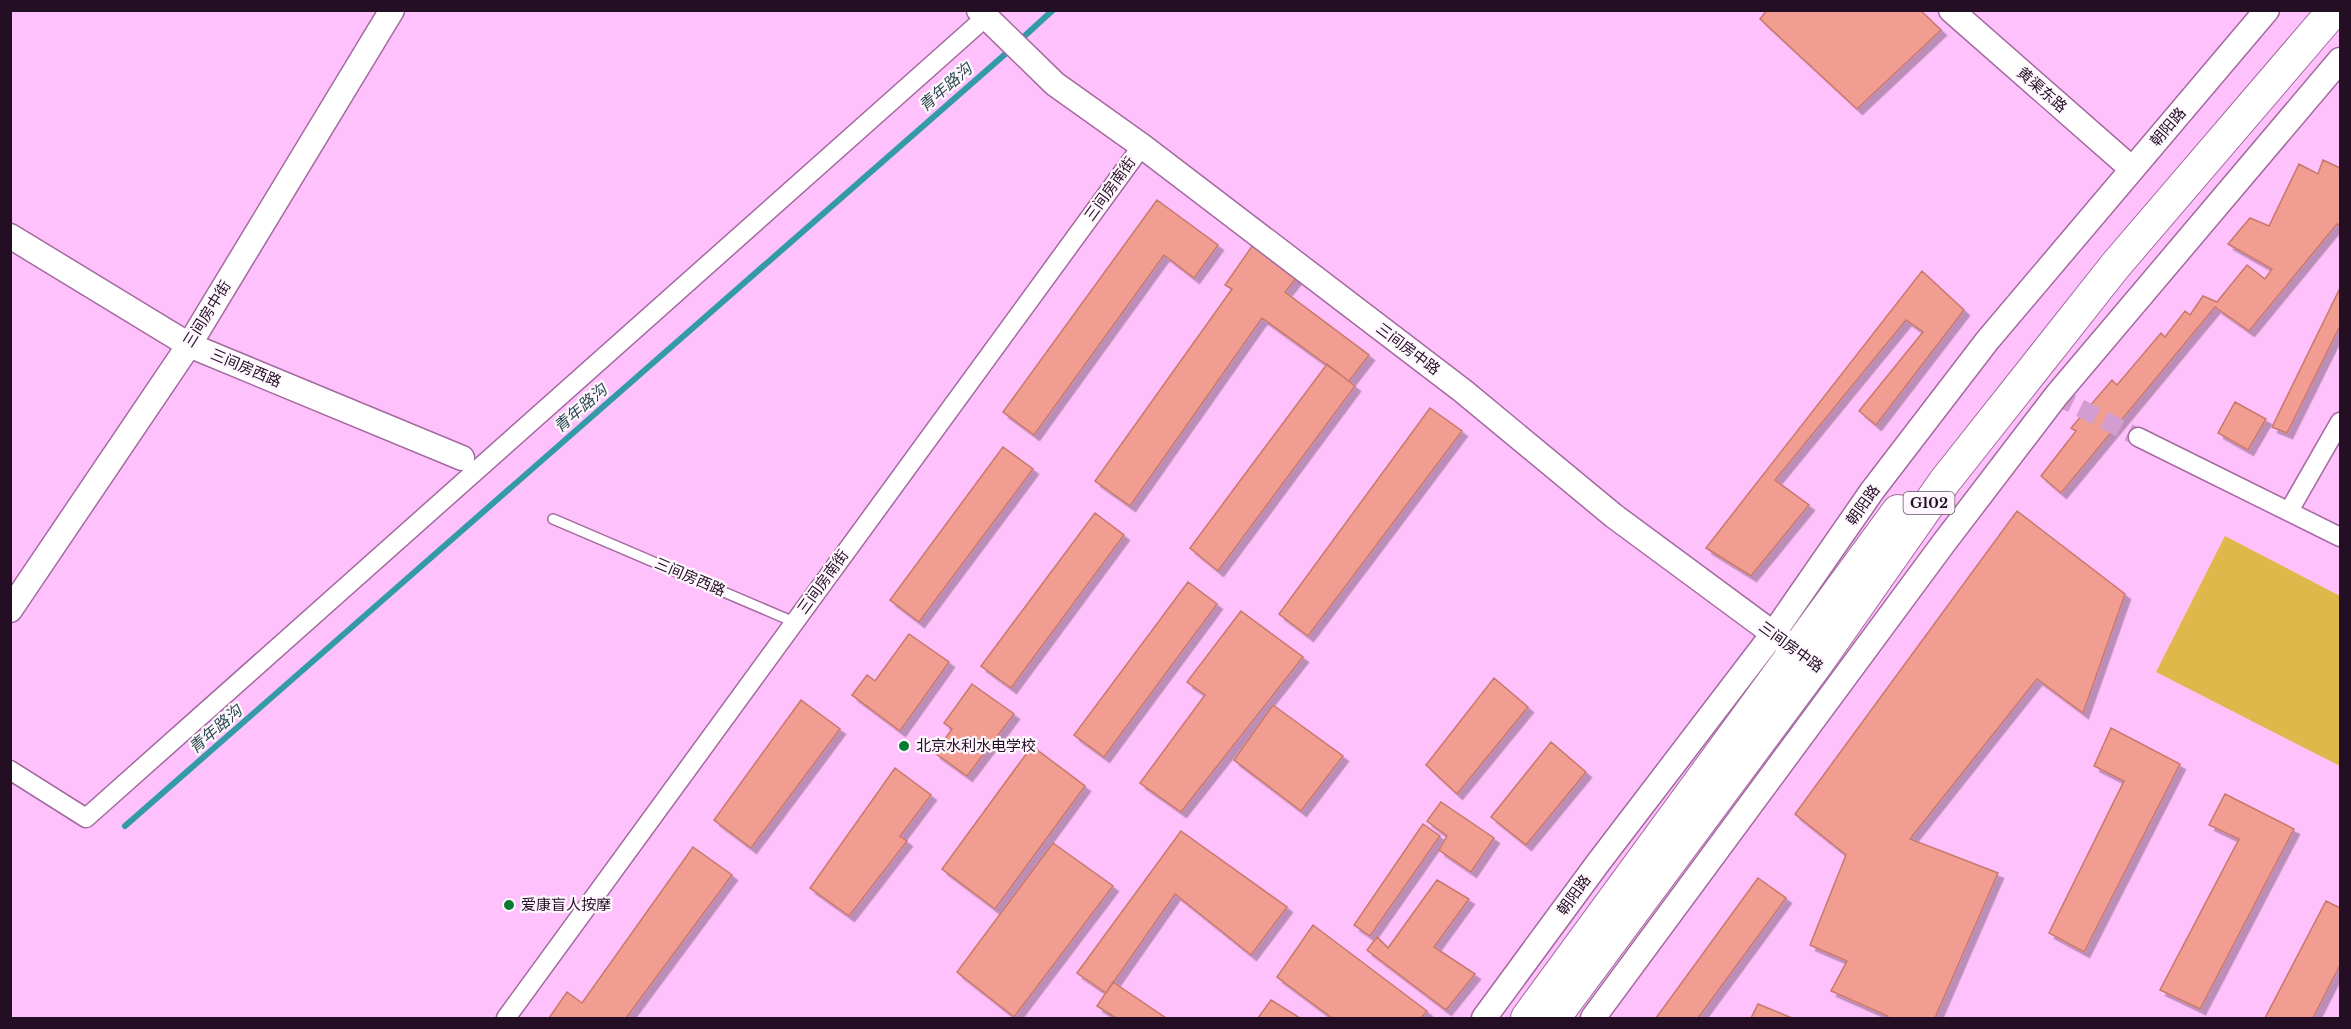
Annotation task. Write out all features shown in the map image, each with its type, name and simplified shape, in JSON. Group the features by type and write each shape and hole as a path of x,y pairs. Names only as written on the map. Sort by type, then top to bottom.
{"highway":[{"name":"朝阳路","path":"1527,1018 1794,650 1929,469 2092,262 2306,10"},
{"name":"朝阳路","path":"1554,1018 1794,650 1945,481 2115,266 2334,10"}],"street":[{"name":"三间房中街","path":"10,610 189,345 392,10"},
{"name":"黄渠东路","path":"1952,10 2132,169"},
{"name":"朝阳路","path":"1484,1018 1605,854 1794,650 1872,491 1987,341 2267,10"},
{"name":"三间房中路","path":"987,17 1040,72 1142,146 1463,391 1614,516 1794,650 1841,682"},
{"path":"10,770 86,818 987,17"},
{"path":"1593,1018 1943,544 2056,396 2340,60"},
{"name":"三间房南街","path":"506,1018 1142,146"},
{"name":"三间房西路","path":"10,236 189,345 462,458"},
{"path":"2289,511 2340,422"},
{"path":"2138,437 2340,537"}],"lane":[{"name":"三间房西路","path":"554,519 794,622"}],"shaded area":[{"path":"2225,536 2340,596 2340,766 2156,672"}],"building":[{"path":"1767,10 1920,10 1941,30 1857,109 1760,19"},
{"path":"2323,160 2340,168 2340,226 2337,224 2249,331 2215,307 2061,493 2041,476 2076,431 2071,428 2112,380 2117,385 2161,333 2165,337 2185,311 2190,315 2203,296 2217,302 2247,265 2265,279 2272,269 2228,244 2250,218 2269,226 2299,164 2318,174"},
{"path":"1157,200 1218,245 1194,278 1164,255 1034,435 1003,412"},
{"path":"1255,242 1298,276 1285,292 1369,355 1349,381 1262,318 1130,506 1095,481 1232,289 1225,285"},
{"path":"1922,271 1964,310 1876,425 1859,411 1923,332 1906,320 1775,480 1809,505 1751,576 1706,548"},
{"path":"2340,288 2340,326 2287,433 2272,427"},
{"path":"1327,364 1355,386 1218,571 1190,548"},
{"path":"2235,402 2266,419 2248,450 2218,433"},
{"path":"1430,408 1462,431 1308,636 1279,614"},
{"path":"1003,447 1033,469 919,622 890,600"},
{"path":"2017,511 2125,594 2083,713 2037,679 1910,839 1998,873 1935,1018 1887,1018 1888,1016 1831,991 1847,961 1810,945 1846,855 1795,814"},
{"path":"1095,513 1124,535 1011,688 981,666"},
{"path":"1188,582 1217,604 1104,757 1074,735"},
{"path":"1241,611 1303,657 1181,812 1140,783 1205,695 1187,682"},
{"path":"909,634 949,662 900,731 852,695 867,675 875,681"},
{"path":"1494,678 1528,707 1457,794 1426,765"},
{"path":"972,684 1014,714 967,776 935,753 952,729 944,723"},
{"path":"801,700 840,729 751,848 714,820"},
{"path":"1273,705 1343,756 1301,811 1234,760"},
{"path":"2111,728 2180,764 2084,952 2049,933 2124,781 2094,766"},
{"path":"1551,742 1586,772 1526,845 1491,817"},
{"path":"1032,746 1085,786 995,909 942,869"},
{"path":"895,768 931,795 900,836 907,841 849,916 810,888"},
{"path":"2225,794 2294,829 2200,1009 2160,990 2239,839 2209,825"},
{"path":"1441,802 1494,838 1471,872 1439,850 1447,836 1427,821"},
{"path":"1423,824 1440,836 1370,936 1354,925"},
{"path":"1181,831 1287,907 1251,955 1175,894 1106,993 1077,973"},
{"path":"1053,843 1113,886 1014,1017 957,972"},
{"path":"693,847 732,875 626,1018 549,1018 567,992 582,1003"},
{"path":"1758,878 1786,898 1698,1018 1656,1018"},
{"path":"1437,880 1469,899 1434,947 1475,974 1446,1010 1367,950 1377,937 1388,948"},
{"path":"2326,901 2340,908 2340,965 2313,1018 2265,1018"},
{"path":"1313,925 1427,1011 1421,1018 1332,1018 1277,977"},
{"path":"1113,982 1166,1018 1116,1018 1097,1006"},
{"path":"1271,1000 1300,1018 1258,1018"},
{"path":"1758,1004 1792,1018 1751,1018"}],"waterway":[{"name":"青年路沟","path":"1018,42 1053,10"},
{"name":"青年路沟","path":"125,826 1011,49"}],"tunnel":[{"path":"2056,396 2138,437"}],"place":[{"name":"北京水利水电学校","path":"904,746"},
{"name":"爱康盲人按摩","path":"509,905"}]}
